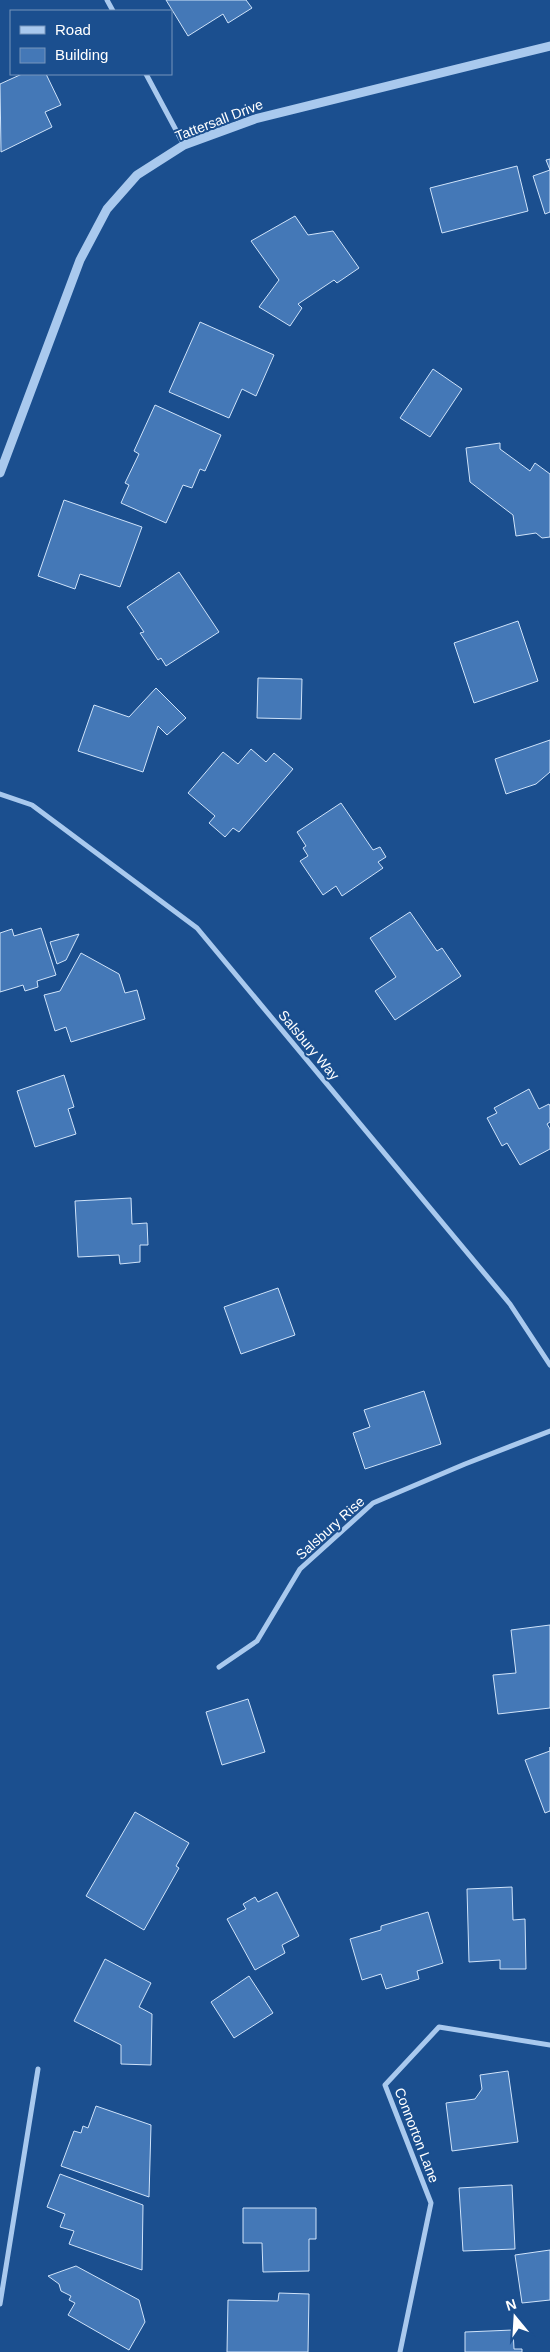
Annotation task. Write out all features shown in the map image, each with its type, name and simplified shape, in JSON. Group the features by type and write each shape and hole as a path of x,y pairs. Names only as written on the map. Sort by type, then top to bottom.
{"street":[{"name":"Tattersall Drive","path":"0,473 80,260 107,209 137,175 184,146 254,119 550,46"},
{"path":"147,75 184,146"},
{"name":"Salsbury Way","path":"0,794 32,804 197,928 510,1304 550,1365"},
{"name":"Salsbury Rise","path":"219,1667 257,1641 300,1569 373,1503 550,1431"},
{"name":"Connorton Lane","path":"400,2352 431,2203 385,2085 439,2027 550,2045"},
{"path":"0,2304 38,2069"}],"building":[{"path":"166,0 246,0 252,8 228,23 223,14 188,36"},
{"path":"20,75 46,75 61,105 45,112 52,127 1,152 0,84"},
{"path":"550,159 550,170 546,160"},
{"path":"517,166 528,211 442,233 430,188"},
{"path":"550,170 550,212 545,214 533,176"},
{"path":"295,216 308,235 333,231 359,268 337,283 334,280 298,304 302,308 290,326 259,307 279,280 251,241"},
{"path":"200,322 274,355 256,396 242,389 229,418 169,392"},
{"path":"433,369 462,389 430,437 400,418"},
{"path":"155,405 221,435 205,471 200,469 192,488 183,485 166,523 121,503 129,485 125,483 139,454 134,451"},
{"path":"500,443 500,449 530,471 535,463 550,474 550,537 542,538 536,533 516,536 513,515 470,482 466,448"},
{"path":"64,500 142,527 120,587 80,574 75,589 38,576"},
{"path":"179,572 219,632 166,666 161,658 158,660 140,633 144,632 127,607"},
{"path":"518,621 538,681 474,703 454,643"},
{"path":"258,678 302,679 301,719 257,718"},
{"path":"156,688 186,718 167,735 158,726 143,772 78,751 94,705 129,717"},
{"path":"550,740 550,772 536,784 506,794 495,759"},
{"path":"251,749 266,762 274,753 293,769 239,832 233,828 225,837 209,823 215,816 188,793 223,752 238,764"},
{"path":"341,803 373,850 380,847 386,857 378,862 383,868 342,896 336,886 323,895 300,861 308,856 303,848 306,846 297,832"},
{"path":"410,912 437,951 442,948 461,976 395,1020 375,991 396,977 370,938"},
{"path":"41,928 56,975 37,981 38,987 25,991 23,985 0,992 0,933 12,929 14,936"},
{"path":"79,934 66,960 57,964 50,942"},
{"path":"81,953 119,974 125,993 137,990 145,1019 71,1042 66,1027 55,1031 44,995 60,991"},
{"path":"64,1075 74,1107 68,1109 76,1134 35,1147 17,1091"},
{"path":"529,1089 539,1109 549,1104 550,1106 550,1122 547,1124 550,1129 550,1149 520,1165 507,1143 502,1146 487,1118 497,1113 494,1108"},
{"path":"131,1198 132,1224 147,1223 148,1245 140,1245 140,1262 120,1264 119,1255 78,1257 75,1201"},
{"path":"278,1288 295,1335 241,1354 224,1307"},
{"path":"424,1391 441,1444 365,1469 353,1433 370,1427 364,1410"},
{"path":"550,1625 550,1708 498,1714 493,1675 516,1673 511,1630"},
{"path":"248,1699 265,1752 222,1765 206,1712"},
{"path":"550,1751 550,1811 545,1813 525,1760"},
{"path":"135,1812 189,1843 176,1866 179,1868 144,1930 86,1896"},
{"path":"512,1887 513,1920 525,1919 526,1969 500,1969 500,1960 469,1962 467,1889"},
{"path":"277,1892 299,1936 282,1945 285,1953 255,1970 227,1919 246,1909 243,1904 255,1897 258,1902"},
{"path":"428,1912 443,1963 417,1971 419,1979 386,1989 381,1974 362,1980 350,1939 381,1930 381,1926"},
{"path":"105,1959 151,1983 139,2007 152,2014 151,2065 121,2064 121,2045 74,2021"},
{"path":"249,1976 273,2013 234,2038 211,2002"},
{"path":"508,2071 518,2142 452,2151 446,2103 475,2099 482,2089 480,2075"},
{"path":"96,2106 151,2125 149,2197 61,2166 74,2131 81,2133 83,2126 88,2128"},
{"path":"60,2174 143,2205 142,2270 69,2244 74,2231 60,2227 65,2214 47,2207"},
{"path":"512,2185 515,2249 463,2251 459,2188"},
{"path":"243,2208 316,2208 316,2239 309,2239 309,2271 263,2272 262,2243 243,2243"},
{"path":"550,2250 550,2300 522,2303 515,2255"},
{"path":"76,2266 139,2300 145,2322 129,2350 68,2315 75,2303 69,2300 71,2296 61,2291 59,2284 48,2276"},
{"path":"279,2293 309,2294 308,2352 227,2352 228,2300 278,2301"},
{"path":"513,2330 514,2349 522,2349 522,2352 465,2352 465,2332"}]}
